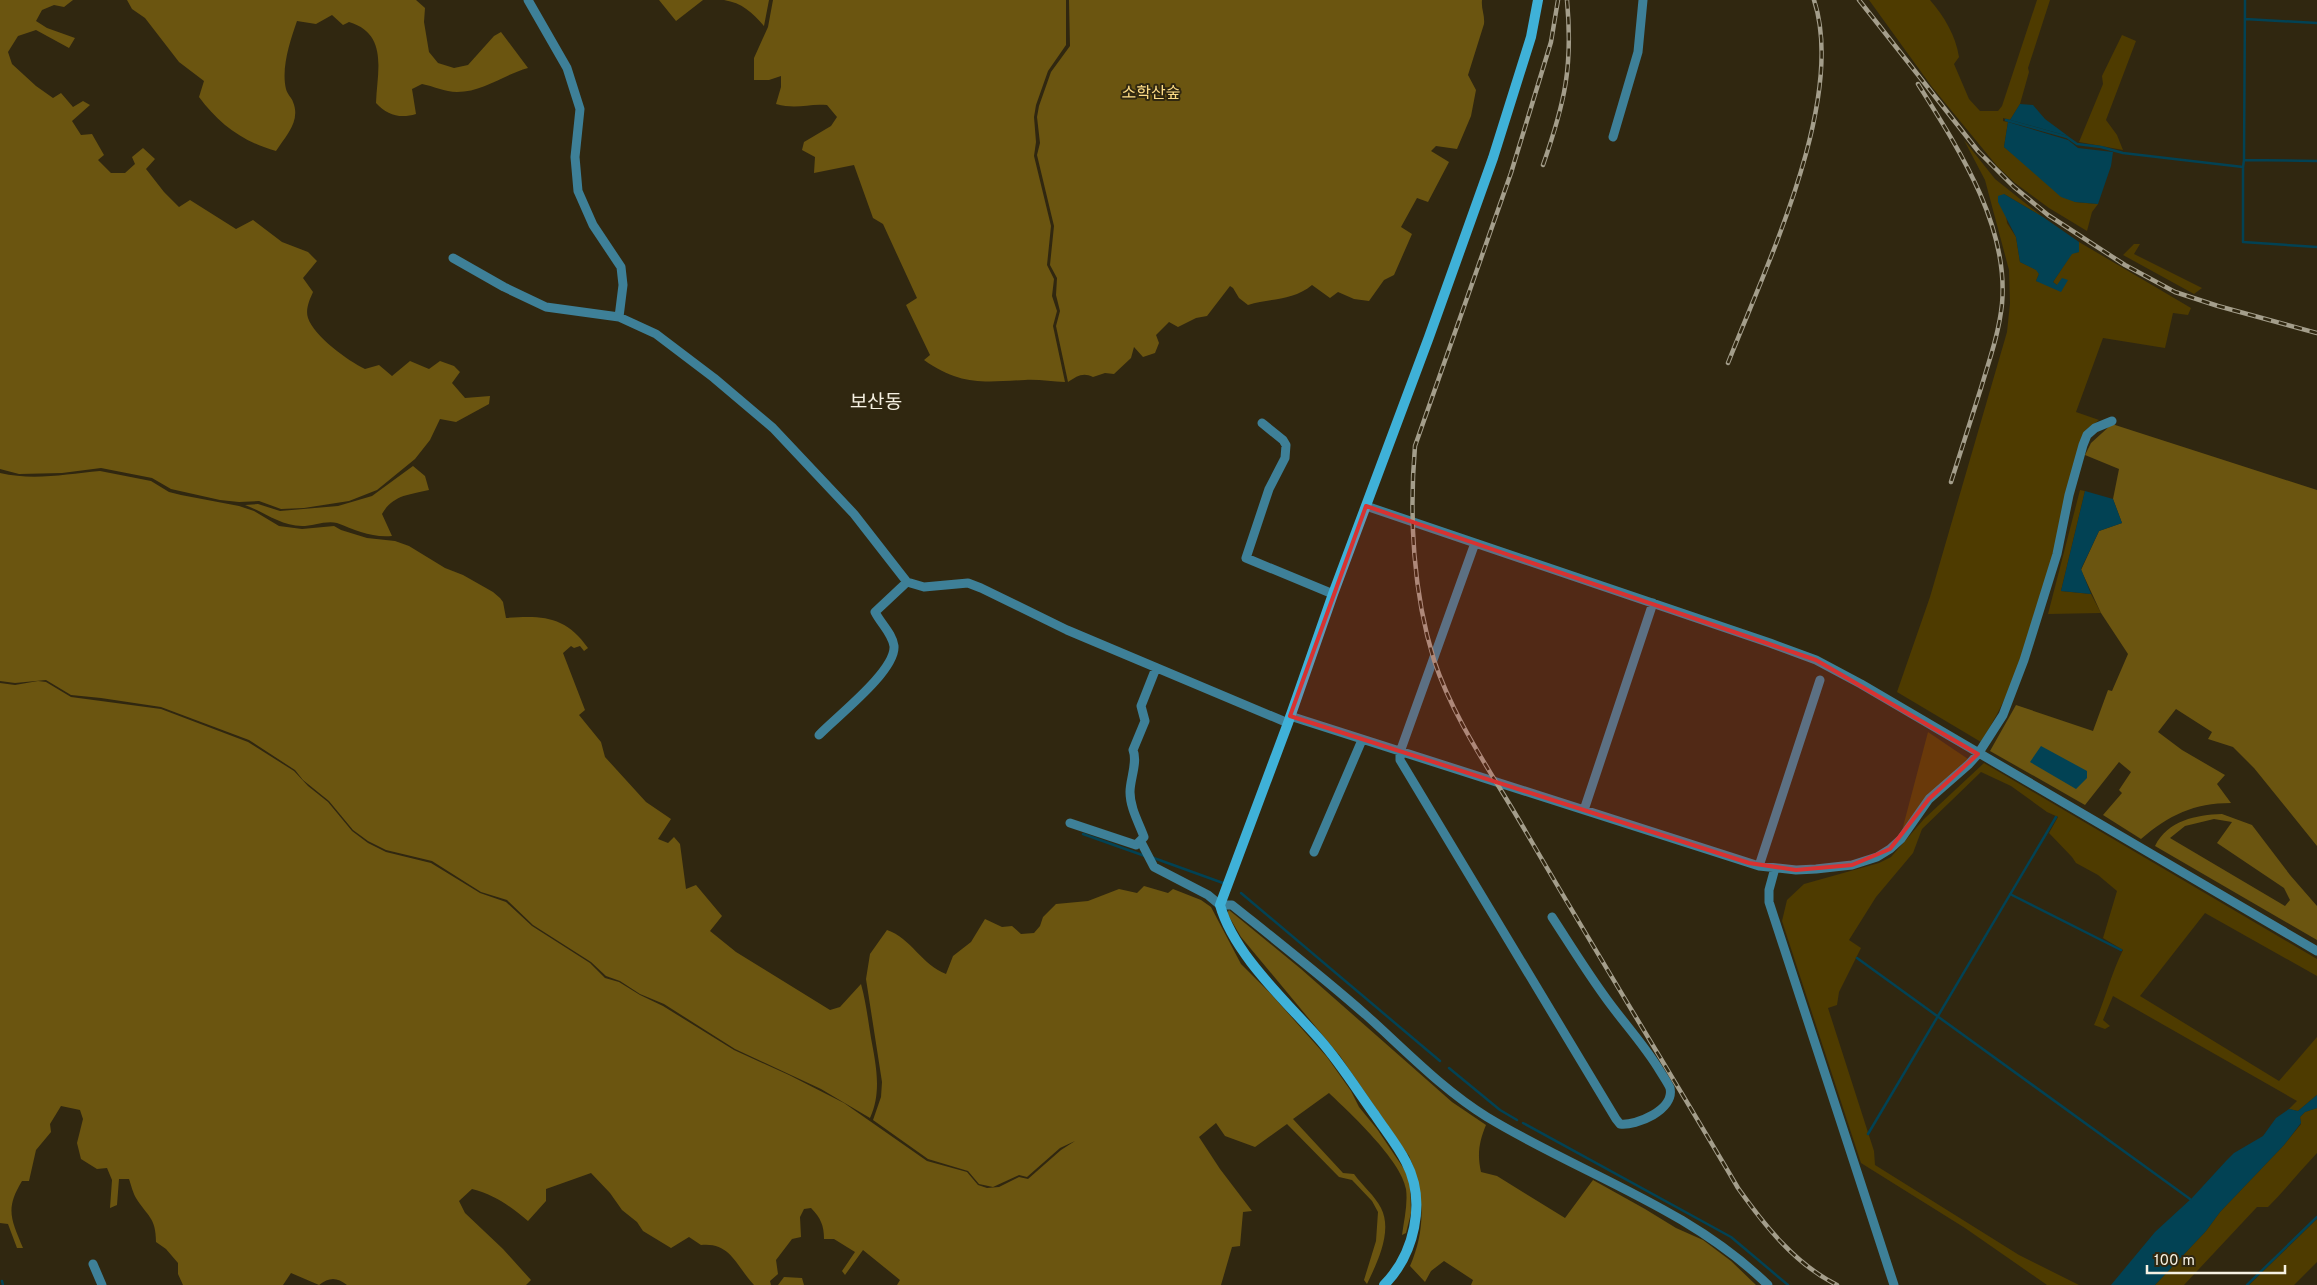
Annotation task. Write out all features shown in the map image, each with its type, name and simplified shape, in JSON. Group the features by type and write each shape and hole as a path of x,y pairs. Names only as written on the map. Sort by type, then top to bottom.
{"street":[{"path":"528,0 568,68 580,109 575,157 578,192 593,225 621,267 624,285 619,317"},
{"path":"1384,1285 1395,1273 1404,1256 1416,1222 1414,1188 1406,1162 1339,1063 1239,946 1223,917 1220,905 1493,158 1531,37 1538,0"},
{"path":"1613,137 1638,52 1643,0"},
{"path":"454,258 504,287 546,307 619,317 656,334 714,378 773,428 850,508 907,582 924,587 968,583 1017,604 1067,630 1156,668 1289,720 1362,740 1759,866 1775,868 1796,870 1834,868 1852,865 1878,856 1890,849 1929,800 1978,754 2003,715 2024,660 2057,554 2069,495 2087,435 2095,428 2112,421"},
{"path":"1262,423 1283,440 1286,446 1285,458 1269,489 1246,558 1333,594"},
{"path":"1366,506 1816,660 2317,951"},
{"path":"1475,543 1400,752 1400,760 1616,1119 1620,1124 1641,1122 1662,1108 1668,1101 1670,1087 1655,1063 1603,994 1552,917"},
{"path":"819,735 874,682 890,663 894,653 892,638 875,612 907,582"},
{"path":"1584,810 1653,603"},
{"path":"1070,823 1136,845 1144,837 1133,810 1130,795 1135,755 1133,750 1145,721 1141,706 1156,668"},
{"path":"1759,866 1820,680"},
{"path":"1314,852 1362,740"},
{"path":"1141,842 1154,867 1208,896 1220,905 1232,905 1238,909 1354,1005 1466,1102 1508,1128 1693,1225 1732,1253 1768,1285"},
{"path":"1775,868 1769,890 1769,902 1894,1285"},
{"path":"93,1264 102,1285"}],"highlighted area":[{"path":"1366,506 1816,660 1978,754 1929,799 1890,849 1852,865 1796,870 1749,863 1290,716"}],"shaded area":[{"path":"1869,0 1930,0 1945,20 1955,41 1959,57 1954,64 1969,99 1980,111 1998,111 2002,106 2037,0 2050,0 2028,68 2029,72 2020,104 2010,120 2003,118 2003,121 2008,122 2004,147 2075,202 2098,204 2092,212 2087,231 2049,208 2015,183 1997,166 1932,87"},
{"path":"2122,35 2136,41 2106,120 2117,135 2123,150 2079,142 2103,84 2102,76"},
{"path":"1964,140 1995,179 2043,217 2004,194 2007,223 2016,237 2020,262 2037,270 2039,274 2036,281 2057,285 2053,282 2072,253 2079,252 2079,242 2191,308 2188,315 2173,313 2165,348 2103,338 2076,412 2099,420 2085,431 2055,551 2032,632 2000,708 1981,742 1897,692 1930,597 2007,332 2010,303 2009,270 1985,180"},
{"path":"2134,244 2140,244 2134,254 2202,288 2194,294 2123,255"},
{"path":"2080,490 2085,491 2061,591 2091,594 2101,613 2048,614"},
{"path":"1928,732 1968,759 1957,769 1899,842"},
{"path":"1984,763 2317,959 2317,976 2205,913 2140,996 2279,1081 2317,1037 2317,1095 2298,1111 2289,1109 2297,1101 2113,996 2103,1020 2110,1026 2105,1029 2094,1025 2123,950 2103,938 2117,891 2098,875 2076,863 2049,833 2058,817 2047,812 2011,786 1981,772 1922,829 1913,853 1876,897 1849,940 1861,948 1839,992 1837,1005 1828,1008 1874,1151 1875,1165 2019,1255 2079,1285 2047,1285 1965,1228 1861,1163 1782,921 1787,900 1804,884 1879,863 1891,857 1924,819"},
{"path":"2317,1108 2317,1153 2280,1194 2268,1207 2257,1207 2184,1285 2155,1285 2206,1231 2220,1212 2284,1145 2301,1124 2300,1117 2305,1112"},
{"path":"2317,1219 2317,1262 2294,1285 2249,1285"}],"green space":[{"path":"0,0 73,0 64,7 54,5 42,10 36,21 47,28 75,38 69,48 36,30 18,36 8,52 12,64 36,86 53,98 61,93 73,107 83,101 90,105 72,121 81,135 92,134 104,155 98,160 111,173 125,173 135,164 132,157 143,148 155,159 146,169 179,207 190,200 236,229 253,220 282,242 308,252 317,261 303,278 313,292 307,308 307,315 311,325 317,332 341,354 365,369 379,365 392,376 410,361 429,369 440,361 454,366 460,372 452,383 465,398 490,396 489,404 456,422 440,419 430,440 415,459 377,490 349,501 304,508 281,509 259,501 239,502 220,500 171,489 152,478 101,468 62,473 19,474 0,469"},
{"path":"127,0 416,0 425,8 424,22 429,52 438,63 454,68 468,65 494,36 501,32 528,68 476,89 466,91 448,91 422,84 412,89 416,114 394,115 376,103 378,55 370,35 362,28 349,22 343,25 332,15 316,24 297,21 285,64 286,89 293,102 295,116 288,134 276,151 242,137 215,116 199,97 204,81 179,62 145,18 132,9"},
{"path":"659,0 703,0 676,21"},
{"path":"724,0 769,0 764,26 746,9 736,3"},
{"path":"773,0 1066,0 1066,45 1048,71 1036,105 1034,117 1036,142 1034,156 1051,226 1047,265 1054,279 1052,296 1057,311 1053,326 1065,382 1030,380 973,381 949,374 924,360 930,355 906,305 917,298 883,224 873,218 854,165 814,173 815,157 802,150 804,142 831,126 837,117 827,105 784,106 776,104 781,87 781,76 769,80 754,80 754,58 768,27"},
{"name":"소학산숲","path":"1069,0 1482,0 1484,24 1468,75 1476,90 1471,116 1457,149 1436,146 1431,151 1449,162 1428,202 1417,198 1401,227 1412,234 1394,275 1384,280 1369,301 1354,299 1338,292 1330,298 1312,285 1289,297 1248,305 1239,298 1230,286 1207,316 1196,318 1178,327 1169,322 1156,335 1159,343 1155,353 1143,357 1134,347 1131,358 1114,374 1105,373 1093,377 1077,376 1068,382 1056,326 1060,311 1056,295 1057,278 1050,265 1054,226 1037,155 1040,143 1037,117 1051,72 1070,46"},
{"path":"2112,424 2317,490 2317,846 2254,768 2233,747 2208,739 2212,732 2176,709 2158,732 2182,750 2225,775 2217,784 2231,803 2205,805 2183,812 2162,823 2141,839 2103,815 2122,793 2119,790 2131,772 2119,762 2085,805 1990,751 2016,705 2093,731 2108,690 2112,691 2128,654 2101,613 2081,570 2099,531 2122,523 2113,499 2119,469 2085,455 2091,443"},
{"path":"413,466 425,476 429,490 396,499 386,508 382,514 392,536 371,535 333,522 306,526 287,524 245,505 258,504 280,511 338,506 372,496"},
{"path":"100,471 151,481 169,492 239,506 254,511 279,526 302,529 334,526 367,538 395,541 409,546 445,568 463,575 493,592 503,602 506,618 542,618 552,620 571,629 588,648 584,651 580,646 574,648 571,646 563,653 585,710 579,715 601,742 605,757 646,802 671,819 658,839 668,843 674,837 680,844 686,889 696,885 722,916 710,931 736,952 830,1010 840,1007 861,984 877,1078 876,1098 870,1118 821,1089 735,1049 664,1004 640,994 620,981 606,976 591,962 533,925 507,900 481,892 432,861 386,850 368,841 353,830 329,801 303,780 295,770 249,740 161,707 71,695 46,680 15,683 0,681 0,473 38,477"},
{"path":"38,681 46,682 71,697 161,709 248,742 294,771 308,786 328,802 352,831 368,843 386,852 431,863 480,893 506,902 532,926 590,963 605,978 619,982 663,1006 734,1050 844,1103 927,1161 967,1172 978,1185 987,1188 999,1187 1019,1177 1028,1179 1061,1150 1075,1141 1060,1148 1027,1177 1019,1175 993,1187 979,1184 968,1171 928,1159 873,1120 881,1097 882,1082 866,979 870,954 887,930 903,939 930,964 946,974 953,956 971,942 985,919 1002,927 1012,926 1021,934 1034,933 1040,926 1043,917 1056,904 1088,901 1119,889 1137,893 1144,886 1168,893 1173,889 1201,900 1211,907 1241,964 1270,993 1327,1057 1351,1091 1359,1107 1377,1129 1404,1169 1410,1182 1411,1213 1406,1233 1402,1235 1406,1212 1406,1189 1402,1177 1374,1138 1329,1093 1293,1119 1343,1173 1354,1174 1381,1208 1384,1217 1384,1237 1379,1257 1367,1284 1364,1280 1376,1241 1378,1212 1372,1201 1352,1180 1339,1177 1287,1124 1255,1147 1225,1136 1216,1123 1199,1137 1220,1169 1252,1211 1243,1212 1240,1246 1232,1247 1221,1285 897,1285 900,1280 863,1250 845,1275 842,1271 855,1252 834,1239 824,1239 821,1222 811,1208 804,1209 800,1217 801,1237 792,1239 776,1260 778,1274 770,1281 771,1285 754,1285 732,1257 719,1247 701,1245 689,1237 671,1248 643,1231 637,1222 622,1210 610,1193 591,1173 546,1189 546,1201 528,1221 488,1194 472,1189 459,1201 465,1213 503,1249 531,1280 526,1285 347,1285 340,1280 333,1279 326,1280 319,1285 291,1273 283,1285 183,1285 178,1274 178,1263 166,1249 156,1242 153,1222 136,1198 129,1179 119,1179 117,1205 110,1208 112,1180 107,1168 97,1169 81,1159 77,1143 83,1119 80,1110 61,1106 50,1124 51,1132 36,1150 29,1181 22,1181 13,1199 13,1221 23,1248 17,1248 8,1224 0,1223 0,683 15,685"},
{"path":"2222,814 2252,825 2290,875 2317,906 2317,940 2155,846 2167,830 2175,825 2193,818","holes":["2214,819 2232,822 2217,843 2284,888 2290,900 2285,906 2170,838 2185,826"]},
{"path":"1229,910 1301,969 1452,1102 1486,1125 1479,1148 1481,1172 1497,1176 1565,1218 1593,1180 1676,1228 1703,1240 1731,1261 1756,1285 1471,1285 1473,1280 1444,1261 1431,1271 1425,1282 1410,1266 1419,1239 1422,1211 1418,1183 1409,1156 1340,1056 1241,937 1227,913"},
{"path":"784,1277 802,1278 804,1285 778,1285"}],"water":[{"path":"2020,104 2033,105 2045,119 2068,136 2010,120"},
{"path":"2008,122 2068,140 2078,148 2113,152 2111,166 2098,204 2075,202 2061,197 2004,147"},
{"path":"2004,194 2043,217 2079,242 2079,252 2072,254 2053,282 2057,285 2062,278 2068,280 2061,292 2036,281 2039,274 2036,270 2020,262 2016,237 1998,202 1998,196"},
{"path":"2085,491 2113,499 2122,523 2099,531 2081,569 2091,594 2061,591"},
{"path":"2041,746 2087,771 2087,778 2076,789 2030,762"},
{"path":"2317,1095 2317,1108 2305,1112 2300,1117 2301,1123 2284,1145 2220,1212 2206,1231 2155,1285 2111,1285 2155,1232 2192,1198 2234,1153 2263,1136 2276,1118 2289,1109 2298,1111"}],"waterway":[{"path":"2244,160 2245,0"},
{"path":"2245,19 2317,23"},
{"path":"2006,120 2067,137 2077,144 2101,147 2123,153 2243,167 2243,242 2317,247"},
{"path":"2243,167 2244,160 2317,161"},
{"path":"1868,1134 2056,817"},
{"path":"1083,834 1145,856"},
{"path":"1151,857 1223,883"},
{"path":"1241,893 1440,1061"},
{"path":"2010,894 2121,950"},
{"path":"1857,958 2190,1199"},
{"path":"1449,1068 1500,1110 1517,1120"},
{"path":"1523,1123 1731,1237 1788,1285"},
{"path":"2247,1285 2317,1217"},
{"path":"2,1281 3,1285"}],"railway":[{"path":"1558,0 1551,42 1511,173 1415,446 1412,500 1414,554 1421,608 1434,660 1442,683 1463,726 1738,1188 1770,1230 1794,1255 1837,1285"},
{"path":"1543,165 1557,122 1566,84 1569,45 1567,0"},
{"path":"1728,363 1780,233 1811,134 1820,86 1821,40 1814,0"},
{"path":"1859,0 1978,151 2014,187 2048,215 2125,265 2175,292 2218,306 2317,333"},
{"path":"1918,84 1949,134 1978,188 1997,245 2002,274 2001,315 1996,336 1951,482"}],"district":[{"name":"보산동","path":"876,401"}]}
